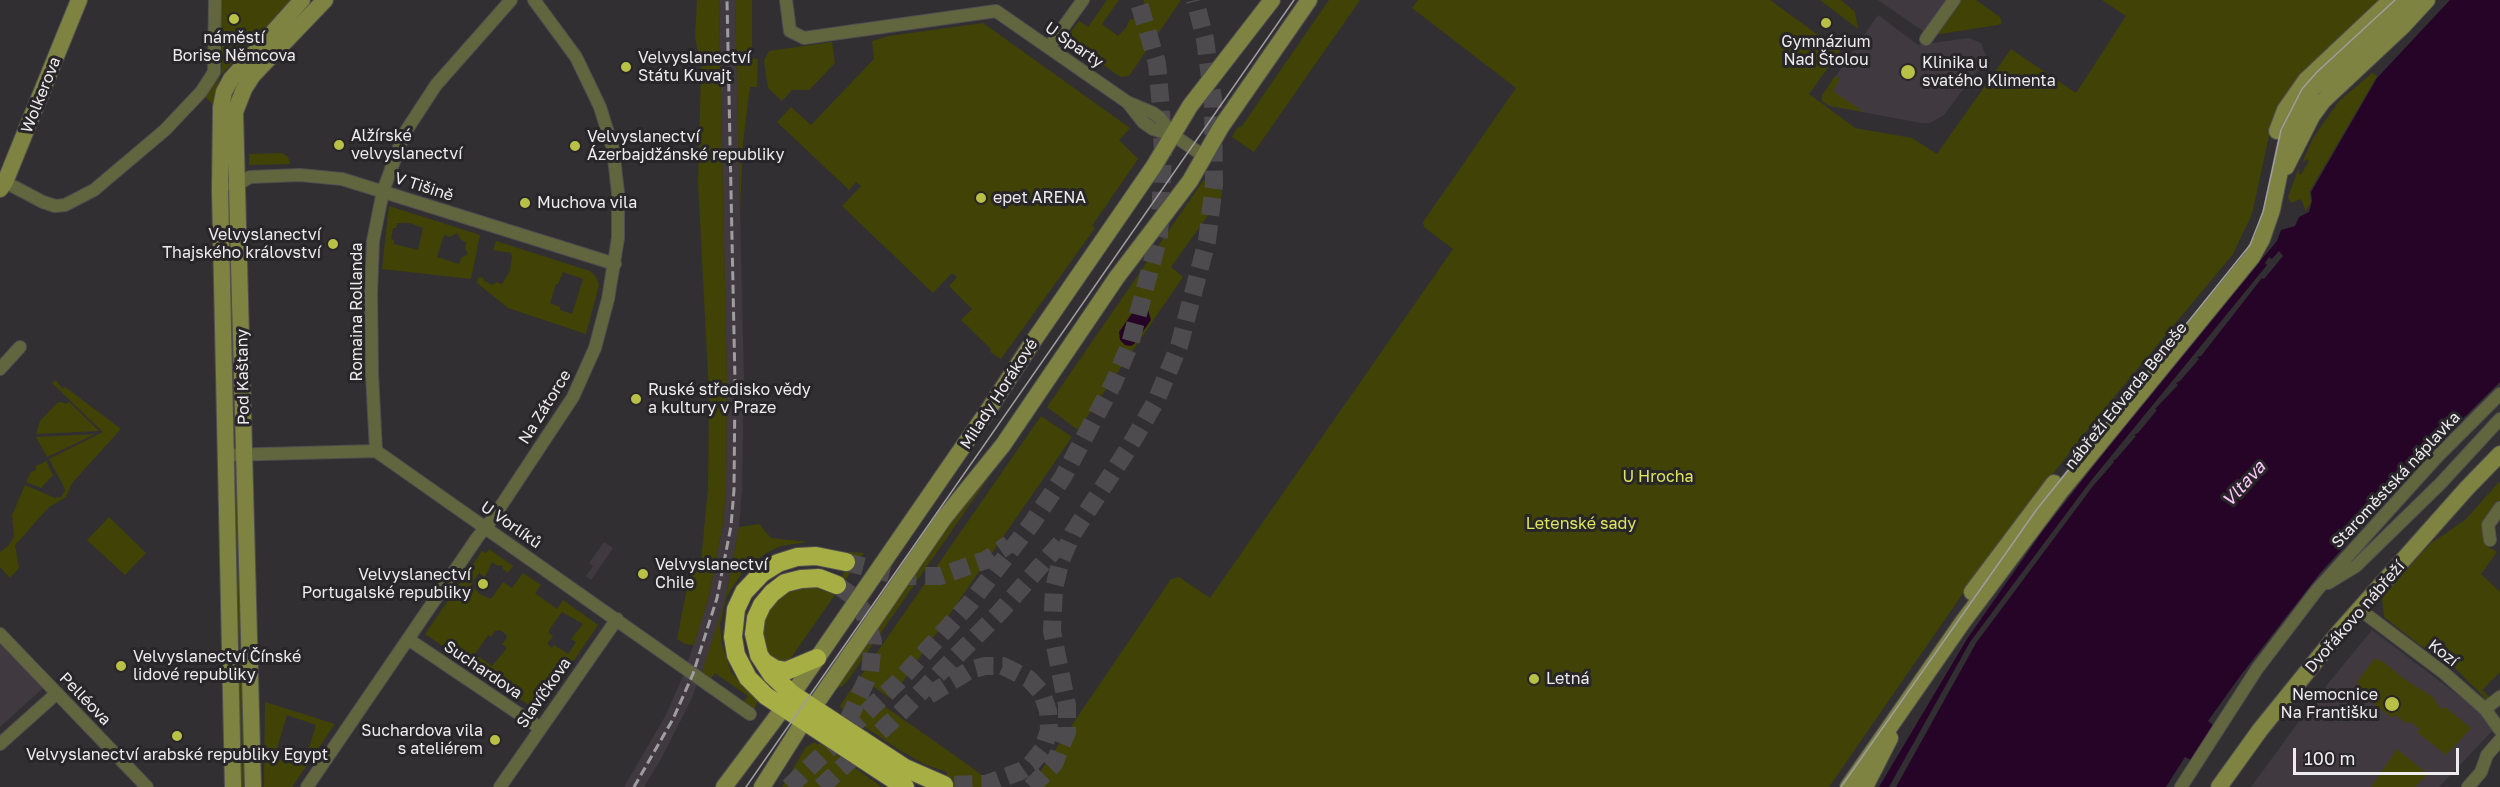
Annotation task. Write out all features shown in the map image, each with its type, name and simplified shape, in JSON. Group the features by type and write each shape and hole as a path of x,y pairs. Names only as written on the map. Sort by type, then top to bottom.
{"highway":[{"path":"846,562 816,556 787,560 762,573 749,585 734,619 733,637 740,663 758,689 787,701 905,768 944,785"},
{"path":"787,701 762,661 755,643 754,626 762,605 772,593 785,584 801,579 819,578 837,585"},
{"path":"762,661 775,669 786,670 817,658"},
{"path":"809,714 905,787"}],"main road":[{"name":"Wolkerova","path":"3,185 79,0"},
{"name":"Pod Kaštany","path":"233,787 220,190 221,107 224,92 235,73 302,0"},
{"name":"Pod Kaštany","path":"253,787 235,122 240,96 254,75 325,0"},
{"name":"Milady Horákové","path":"724,787 787,701 989,409 1173,135 1190,106 1272,0"},
{"name":"Milady Horákové","path":"762,787 809,714 944,518 1003,445 1117,277 1184,188 1221,127 1309,0"},
{"name":"nábřeží Edvarda Beneše","path":"1835,787 1960,608 2038,502 2246,247 2259,218 2280,124 2299,89 2320,65 2391,0"},
{"name":"nábřeží Edvarda Beneše","path":"1848,787 1962,623 2060,492 2252,256 2266,229 2287,137 2295,117 2312,89 2376,34 2410,0"},
{"path":"2278,184 2304,130 2322,101 2402,27 2427,0"},
{"name":"Dvořákovo nábřeží","path":"2219,787 2260,730 2360,609 2500,454"},
{"name":"nábřeží Edvarda Beneše","path":"1865,787 1888,745 1892,722"}],"street":[{"path":"3,185 49,205 64,205 77,200 107,180 165,130 210,82 216,61 215,0"},
{"name":"Romaina Rollanda","path":"376,451 371,293 373,240 382,191 404,134 436,85 511,0"},
{"name":"Na Zátorce","path":"307,787 573,397 595,348 615,264 619,227 613,149 592,88 576,57 534,0"},
{"name":"U Sparty","path":"786,0 790,31 810,39 995,6 1127,102 1143,122 1152,129 1173,135 1204,156"},
{"path":"1049,47 1083,0"},
{"path":"1926,39 1954,0"},
{"name":"V Tišině","path":"220,190 231,188 250,177 300,175 342,179 615,264"},
{"path":"0,369 20,347"},
{"name":"Staroměstská náplavka","path":"2181,787 2257,669 2317,590 2436,458 2500,394"},
{"name":"Staroměstská náplavka","path":"2317,590 2356,566 2451,473 2500,420"},
{"path":"226,455 376,451"},
{"name":"U Vorlíků","path":"376,451 750,714"},
{"path":"2451,473 2467,488"},
{"path":"2490,540 2488,525 2500,508"},
{"name":"Kozí","path":"2360,609 2444,673 2485,709 2500,730"},
{"name":"Slavíčkova","path":"500,787 617,619"},
{"name":"Pelléova","path":"0,634 147,787"},
{"name":"Suchardova","path":"408,639 540,728"},
{"path":"0,744 57,693"},
{"path":"2485,709 2500,697"},
{"path":"2468,787 2481,772 2487,755 2500,740"}],"shaded area":[{"path":"719,0 735,0 744,381 739,527 725,600 714,640 691,700 644,787 624,787 666,715 685,671 709,596 723,524 726,490 727,382"},
{"path":"1878,0 1950,0 1926,33"},
{"name":"Klinika u svatého Klimenta","path":"1878,15 1918,45 1969,38 1981,43 1986,56 1984,62 1944,115 1930,123 1830,106 1822,101 1822,96"},
{"path":"604,542 613,548 591,580 586,576 593,566 589,563"},
{"name":"Nemocnice Na Františku","path":"2372,630 2479,711 2494,729 2439,787 2251,787 2317,697"},
{"path":"0,644 43,688 0,727"}],"green space":[{"name":"náměstí Borise Němcova","path":"222,0 291,0 220,76 212,104 203,94 222,67"},
{"path":"697,0 719,0 727,382 726,490 723,524 709,596 694,645 685,644 677,639 693,558 701,562 708,488 709,394 698,184 701,68 695,37"},
{"path":"735,0 752,0 752,58 758,59 757,87 750,87 743,142 740,211"},
{"path":"1107,0 1119,0 1102,24 1118,36 1126,28 1130,19 1132,20 1144,0 1181,0 1129,76 1120,77 1066,38 1079,21 1088,27"},
{"path":"1329,0 1360,0 1254,152 1232,137 1237,128 1242,126"},
{"name":"Letenské sady","path":"1418,0 1770,0 1840,51 1809,94 1855,128 1912,138 1937,154 2011,49 2076,93 2126,16 2102,0 2380,0 2303,73 2271,127 2252,214 2233,254 2104,409 1995,547 1829,787 1030,787 1171,579 1179,577 1210,598 1453,249 1424,227 1423,222 1516,88 1412,8"},
{"path":"1820,0 1841,0 1855,12 1858,29"},
{"path":"1958,0 1976,0 2000,17 2002,23 1933,35"},
{"name":"epet ARENA","path":"983,23 1130,128 1119,140 1138,159 1092,226 1095,228 1001,359 990,352 991,349 961,320 972,309 949,286 957,277 952,273 933,293 842,206 861,186 856,182 849,190 777,122 791,107 811,125 874,59 872,41 889,36"},
{"path":"832,42 835,63 809,90 792,90 782,101 768,88 764,61 769,51"},
{"path":"2372,73 2377,76 2309,192 2311,202 2306,211 2301,199 2291,203 2288,197 2299,168 2301,175 2309,161 2307,159 2302,163 2313,138 2339,101"},
{"path":"1835,76 1840,79 1833,91 1864,112 1830,106 1822,101 1822,96"},
{"path":"282,153 288,157 290,164 249,165 249,154"},
{"path":"1215,177 1221,183 1222,196 1171,267 1183,277 1078,430 1047,407 1203,181 1212,181"},
{"path":"389,206 480,235 471,279 382,269","holes":["397,223 410,223 423,228 418,250 394,244 394,240 391,239 393,228 396,228","457,233 461,240 466,242 465,248 468,254 462,257 459,264 437,257 444,235 450,237"]},
{"path":"496,241 590,271 596,277 599,285 586,334 508,308 477,283 478,277 484,278 483,280 492,285 496,282 502,284 510,271 511,253 493,250","holes":["563,272 583,279 572,314 550,303 556,284"]},
{"path":"55,380 63,389 65,387 121,429 72,483 66,497 49,507 15,545 19,568 10,578 0,567 0,552 14,537 12,515 25,485 55,498 61,497 65,491 64,487 49,459 103,432 52,383"},
{"path":"69,402 99,431 36,434 40,421 57,403 66,404"},
{"path":"1033,414 848,680 843,686 834,689 944,531 986,479"},
{"path":"1041,416 1072,437 891,699 860,677"},
{"path":"95,434 47,457 36,437"},
{"path":"46,461 53,475 41,488 26,482 31,472 36,470 36,466"},
{"path":"234,464 238,464 247,787 239,787"},
{"path":"2500,481 2500,502 2483,526 2487,546 2497,552 2481,574 2500,592 2500,672 2482,690 2490,698 2500,688 2500,693 2486,705 2483,696 2434,647 2430,650 2421,646 2384,617 2382,597 2430,544 2465,520"},
{"path":"109,517 146,553 125,575 87,540"},
{"path":"759,524 771,538 808,542 780,546 766,553 743,571 727,596 720,624 722,645 731,672 758,700 754,710 743,703 748,696 715,673 710,680 702,672 725,600 739,527"},
{"path":"489,549 513,566 508,573 502,565 498,566 492,562 485,577 479,573 471,585 480,594 491,599 503,582 512,588 523,573 541,585 535,593 557,609 563,600 598,625 539,712 425,634 482,551 486,553","holes":["562,612 583,624 571,639 576,642 568,654 554,645 552,648 547,644 553,636 549,630","500,630 506,634 507,638 502,644 507,648 492,666 475,654 488,635 491,637 495,631"]},
{"path":"849,552 864,553 791,658 782,663 767,653 763,640 763,626 767,612 784,593 799,587 817,587 832,593 843,574"},
{"path":"2375,658 2433,697 2439,707 2442,709 2445,707 2471,728 2446,755 2417,732 2420,729 2409,721 2407,724 2394,714 2392,718 2355,689 2359,684 2357,682"},
{"path":"854,685 998,787 944,787 947,772 926,765 901,751 845,714 840,706"},
{"path":"265,702 335,724 292,787 264,787","holes":["287,715 316,725 308,751 301,749 301,759 286,764 275,755"]},
{"path":"815,742 817,745 820,743 882,787 782,787 806,747"},
{"path":"2397,749 2428,774 2415,787 2371,787"}],"water":[{"name":"Vltava","path":"2450,0 2500,0 2500,382 2427,454 2321,572 2241,675 2208,721 2213,725 2191,760 2185,757 2166,787 1879,787 1967,639 2044,529 2178,358 2277,241 2281,230 2295,226 2299,217 2309,212 2312,201 2311,192 2377,78"},
{"path":"1143,306 1148,310 1151,320 1134,344 1125,345 1120,340 1119,332 1135,309"}],"pier":[{"path":"2279,251 2283,256 2264,279 2262,278 2201,356 2197,357 2199,359 2176,383 2178,385 2155,409 2157,410 2093,486 1976,643 1896,787 1889,787 1970,642 2090,482 2267,265 2265,263 2269,257 2272,259"}],"tunnel":[{"path":"789,787 898,682 970,603 1032,523 1063,477 1113,384 1130,344 1159,236 1163,158 1157,63 1138,0"},
{"path":"1031,787 1054,764 1067,732 1067,705 1052,631 1054,588 1061,560 1073,533 1128,449 1156,401 1179,346 1207,241 1214,185 1213,100 1205,39 1195,0"},
{"path":"821,787 895,718 999,613 1065,538"},
{"path":"846,562 900,576 940,576 986,560 1009,544"},
{"path":"837,585 851,595 863,611 873,641 870,672 846,725"},
{"path":"929,695 970,670 985,666 1003,666 1029,679 1042,693 1048,711 1049,730 1043,749 1031,764 1021,771 986,784 944,785"}],"tram line":[{"path":"746,787 1294,0"},
{"path":"1841,787 2037,509 2250,245 2263,212 2281,130 2302,89 2317,72 2395,0"}],"railway":[{"path":"634,787 673,719 693,674 717,598 731,526 734,490 735,382 727,0"}],"place":[{"name":"náměstí Borise Němcova","path":"234,19"},
{"name":"Gymnázium Nad Štolou","path":"1826,23"},
{"name":"Velvyslanectví Státu Kuvajt","path":"626,67"},
{"name":"Klinika u svatého Klimenta","path":"1908,72"},
{"name":"Alžírské velvyslanectví","path":"339,145"},
{"name":"Velvyslanectví Ázerbajdžánské republiky","path":"575,146"},
{"name":"epet ARENA","path":"981,198"},
{"name":"Muchova vila","path":"525,203"},
{"name":"Velvyslanectví Thajského království","path":"333,244"},
{"name":"Ruské středisko vědy a kultury v Praze","path":"636,399"},
{"name":"Velvyslanectví Chile","path":"643,574"},
{"name":"Velvyslanectví Portugalské republiky","path":"483,584"},
{"name":"Velvyslanectví Čínské lidové republiky","path":"121,666"},
{"name":"Letná","path":"1534,679"},
{"name":"Nemocnice Na Františku","path":"2392,704"},
{"name":"Velvyslanectví arabské republiky Egypt","path":"177,736"},
{"name":"Suchardova vila s ateliérem","path":"495,740"}],"park label":[{"name":"U Hrocha","path":"1658,477"}]}
